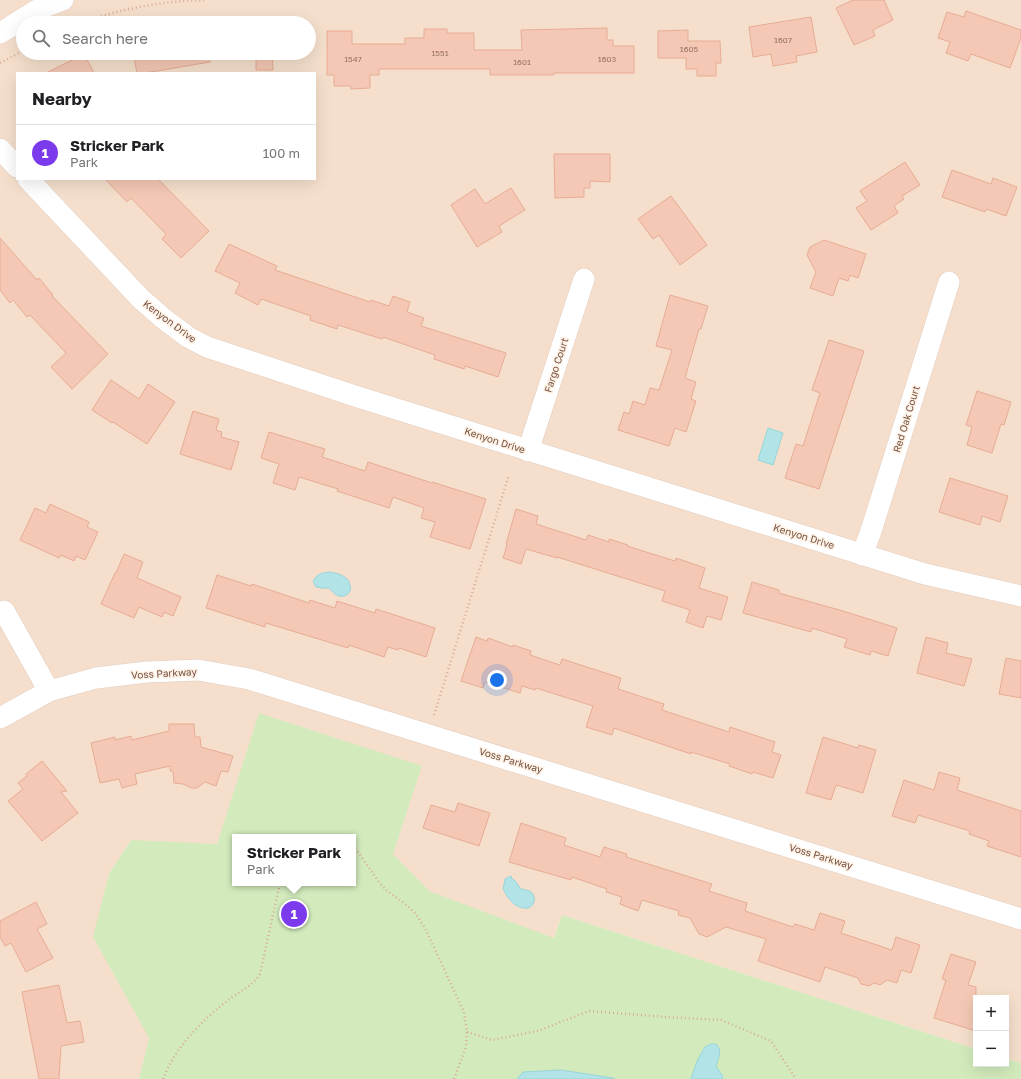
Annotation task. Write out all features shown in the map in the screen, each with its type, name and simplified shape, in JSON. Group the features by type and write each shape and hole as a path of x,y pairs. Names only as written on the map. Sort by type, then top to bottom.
{"street":[{"path":"27,16 37,10 63,0"},
{"path":"0,32 16,22"},
{"path":"0,149 16,166"},
{"name":"Kenyon Drive","path":"29,180 141,299 188,337 206,347 528,451 925,574 1021,596"},
{"name":"Fargo Court","path":"528,451 584,278"},
{"name":"Red Oak Court","path":"862,554 876,516 949,282"},
{"path":"4,611 49,691"},
{"name":"Voss Parkway","path":"0,718 49,691 96,678 147,672 198,670 249,679 1021,919"}],"path":[{"path":"102,16 137,7 206,0"},
{"path":"0,63 16,54"},
{"path":"433,719 510,475"},
{"path":"356,849 386,890 416,914 425,928 464,1012 467,1032 466,1047 454,1079"},
{"path":"163,1079 167,1068 184,1043 207,1018 253,982 260,974 279,886"},
{"path":"467,1032 492,1040 538,1030 589,1011 721,1020 771,1041 796,1079"}],"shaded area":[{"path":"0,0 1021,0 1021,1063 1009,1060 1009,995 973,995 973,1048 562,915 502,1079 0,1079"}],"green space":[{"path":"259,713 422,766 393,854 429,891 554,938 562,915 973,1048 973,1067 1009,1067 1009,1060 1021,1063 1021,1079 139,1079 149,1038 93,937 109,874 131,840 217,844"}],"water":[{"path":"768,428 783,433 773,465 758,460"},
{"path":"329,572 336,573 347,579 350,585 350,591 348,594 339,596 329,588 316,587 313,581 316,577 320,574"},
{"path":"511,876 520,888 531,892 533,895 534,901 530,907 519,907 506,895 503,888 505,879"},
{"path":"711,1044 716,1044 720,1052 716,1066 723,1077 722,1079 691,1079 697,1061 705,1047"},
{"path":"561,1070 615,1079 517,1079 523,1072"}],"building":[{"path":"853,0 884,0 893,20 873,30 875,36 854,45 836,8"},
{"path":"966,11 1021,30 1021,38 1010,68 971,54 968,61 946,53 950,42 938,38 947,12 964,17"},
{"path":"811,17 817,52 796,56 797,62 773,66 771,54 753,57 749,27"},
{"path":"607,28 607,40 613,40 613,46 634,46 634,73 490,75 490,69 379,69 379,75 370,75 370,88 351,89 351,86 334,86 334,75 327,75 327,31 352,31 352,44 405,44 405,38 424,38 424,29 447,29 447,33 474,33 474,50 522,50 521,30"},
{"path":"688,30 688,41 720,41 721,63 716,63 716,76 697,76 697,69 686,69 686,58 658,58 658,31"},
{"path":"72,60 87,60 93,72 48,72"},
{"path":"134,60 210,60 210,62 151,72 137,72"},
{"path":"256,60 272,60 273,70 256,70"},
{"path":"554,154 610,154 610,182 590,181 590,188 584,188 584,197 555,198"},
{"path":"905,162 920,185 902,196 904,199 894,206 898,213 871,230 856,208 867,201 860,191"},
{"path":"952,170 991,184 993,178 1017,187 1006,216 986,209 985,212 942,197"},
{"path":"106,180 159,180 209,231 181,258 162,239 166,234 131,198 127,202"},
{"path":"511,188 525,210 499,226 502,232 477,247 451,205 475,189 485,204"},
{"path":"671,196 707,245 680,265 659,235 653,239 638,219"},
{"path":"0,238 37,280 39,278 53,295 52,296 108,354 72,389 51,367 66,353 30,315 27,317 13,300 10,303 0,290"},
{"path":"824,240 866,254 858,278 850,275 848,281 839,278 833,296 810,288 816,272 807,255 810,247"},
{"path":"229,244 277,266 275,270 370,302 371,300 389,306 393,296 410,302 407,312 424,318 421,326 506,353 498,377 465,366 464,369 434,359 435,355 383,337 382,339 338,325 337,329 310,320 311,316 261,299 258,305 235,293 240,283 215,271"},
{"path":"670,295 708,306 701,329 699,329 685,378 696,382 691,399 696,401 686,432 675,428 669,446 618,430 624,412 629,414 633,401 645,405 650,388 659,390 672,350 656,346"},
{"path":"829,340 864,351 819,489 785,478 796,444 803,446 820,393 812,390"},
{"path":"111,380 139,399 148,384 175,402 147,444 92,410"},
{"path":"977,391 1011,402 1004,425 1001,424 992,453 967,445 972,427 966,425"},
{"path":"193,411 219,419 216,430 222,432 221,437 239,442 231,470 180,454"},
{"path":"269,432 325,449 322,457 365,471 368,462 486,499 470,549 430,537 435,522 421,518 424,508 393,497 389,508 337,491 338,489 299,477 295,490 273,483 279,464 261,458"},
{"path":"950,478 1008,496 1000,522 982,516 980,525 939,512"},
{"path":"50,504 89,522 87,527 98,532 85,560 76,556 74,561 61,555 59,558 20,540 35,508 46,513"},
{"path":"516,509 538,516 536,524 586,540 588,535 609,542 609,539 675,561 676,558 705,568 699,588 728,597 721,620 707,616 703,628 686,622 690,610 662,601 665,591 557,557 526,549 521,564 503,558"},
{"path":"124,554 143,562 137,578 181,597 173,616 164,612 162,617 139,607 134,618 101,604"},
{"path":"217,575 251,586 252,584 309,603 310,600 335,608 337,601 375,613 376,609 435,628 426,657 399,648 398,650 388,647 384,657 349,645 348,648 266,623 265,627 206,608"},
{"path":"752,582 779,590 779,593 897,628 888,656 871,651 870,655 844,647 847,639 812,628 811,632 743,613"},
{"path":"476,637 487,641 488,638 513,647 513,645 531,651 530,655 560,665 562,659 621,678 618,689 664,704 662,710 729,732 730,727 775,742 772,752 781,755 773,778 753,772 752,774 729,766 730,764 691,752 691,754 614,728 612,735 586,727 593,706 536,688 535,690 522,686 520,693 485,682 483,688 461,681"},
{"path":"926,637 948,643 946,653 972,659 964,686 917,673"},
{"path":"1006,658 1021,661 1021,698 999,694"},
{"path":"169,724 194,724 195,737 200,737 201,747 233,756 228,772 221,771 216,786 205,782 197,788 192,788 183,784 174,783 173,771 170,771 170,766 135,774 137,784 122,788 119,779 100,783 91,743 115,737 115,740 131,736 132,740 169,731"},
{"path":"823,737 858,748 859,745 876,750 863,793 836,785 831,800 806,793"},
{"path":"42,761 67,791 61,792 78,813 42,841 8,801 23,789 18,783 27,776 26,774"},
{"path":"939,772 960,778 957,790 1021,811 1021,857 987,846 989,841 969,834 970,831 918,815 915,823 892,816 904,780 934,790"},
{"path":"458,803 490,813 479,846 423,828 431,805 455,812"},
{"path":"521,823 566,838 564,845 600,857 604,847 627,854 626,857 712,884 709,891 747,903 745,911 793,927 795,924 814,930 820,913 845,921 841,933 892,950 896,937 920,945 911,973 901,970 897,983 887,980 880,985 874,983 869,986 861,984 858,978 825,967 820,982 758,961 766,939 726,927 707,937 699,934 690,918 678,915 679,911 642,900 638,911 620,904 622,897 606,892 607,889 572,877 571,880 509,862"},
{"path":"36,902 47,924 37,929 53,958 26,972 11,943 5,946 0,937 0,921"},
{"path":"951,954 976,962 968,985 976,987 976,995 973,995 973,1030 934,1018 946,980 942,979"},
{"path":"59,985 67,1023 80,1021 84,1042 61,1046 59,1079 39,1079 22,992"}],"place":[{"name":"Stricker Park","path":"294,914"}]}
